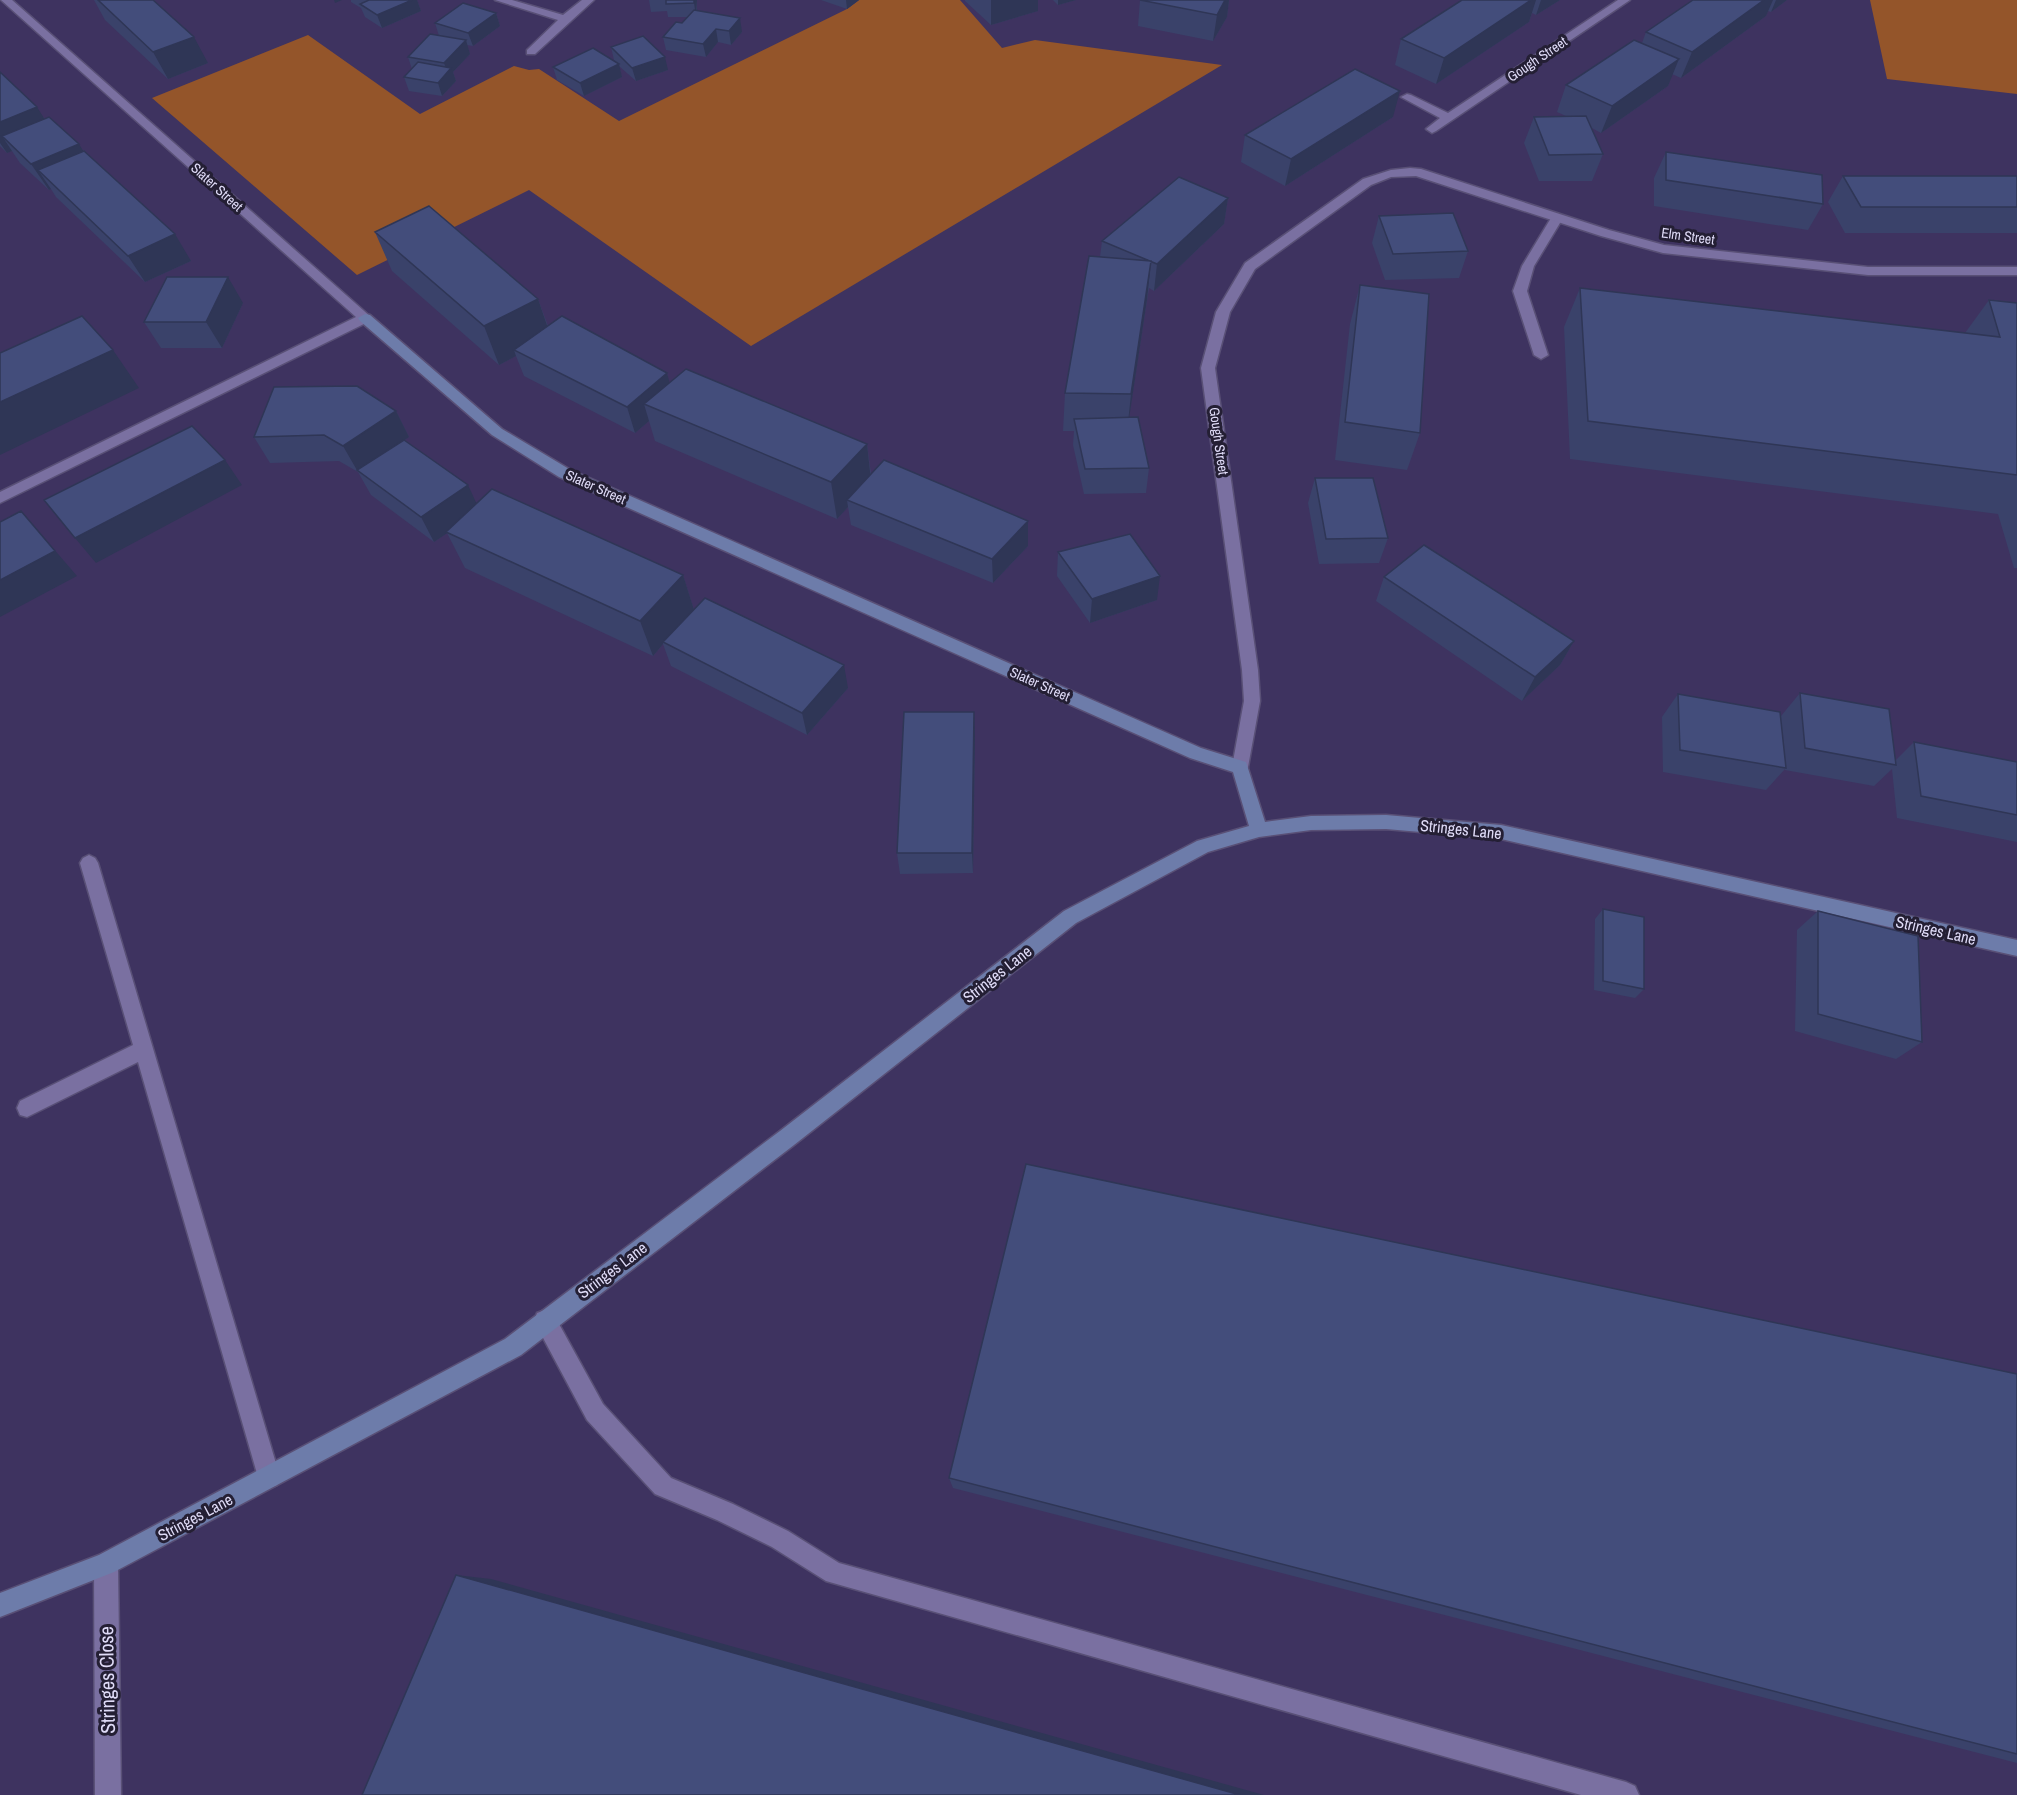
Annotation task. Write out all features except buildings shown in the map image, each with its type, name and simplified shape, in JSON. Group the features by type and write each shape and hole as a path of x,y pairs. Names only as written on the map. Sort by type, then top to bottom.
{"street":[{"name":"Slater Street","path":"6,0 497,432 564,473 1196,753 1240,767"},
{"path":"500,0 565,18"},
{"path":"531,52 565,18 589,0"},
{"name":"Gough Street","path":"1432,129 1625,0"},
{"path":"1407,97 1449,118"},
{"name":"Elm Street","path":"1367,182 1402,171 1417,172 1557,218 1663,249 1869,271 2017,271"},
{"name":"Gough Street","path":"1240,767 1252,701 1250,670 1208,368 1222,312 1250,266 1367,182"},
{"path":"1541,355 1520,291 1528,266 1557,218"},
{"path":"0,498 365,318"},
{"path":"1240,767 1259,830"},
{"name":"Stringes Lane","path":"0,1605 106,1564 513,1347 787,1138 1070,917 1203,846 1259,830 1311,824 1386,822 1501,832 2017,948"},
{"path":"89,863 269,1477"},
{"path":"27,1108 143,1049"},
{"path":"546,1321 595,1412 663,1486 725,1512 780,1539 834,1573 1626,1795"},
{"name":"Stringes Close","path":"106,1564 108,1795"}],"shaded area":[{"path":"859,0 960,0 1002,48 1035,40 1222,65 751,346 529,190 357,275 152,98 308,35 420,114 514,66 529,70 539,69 619,121 847,9"},
{"path":"1870,0 2017,0 2017,94 1887,79"}]}
